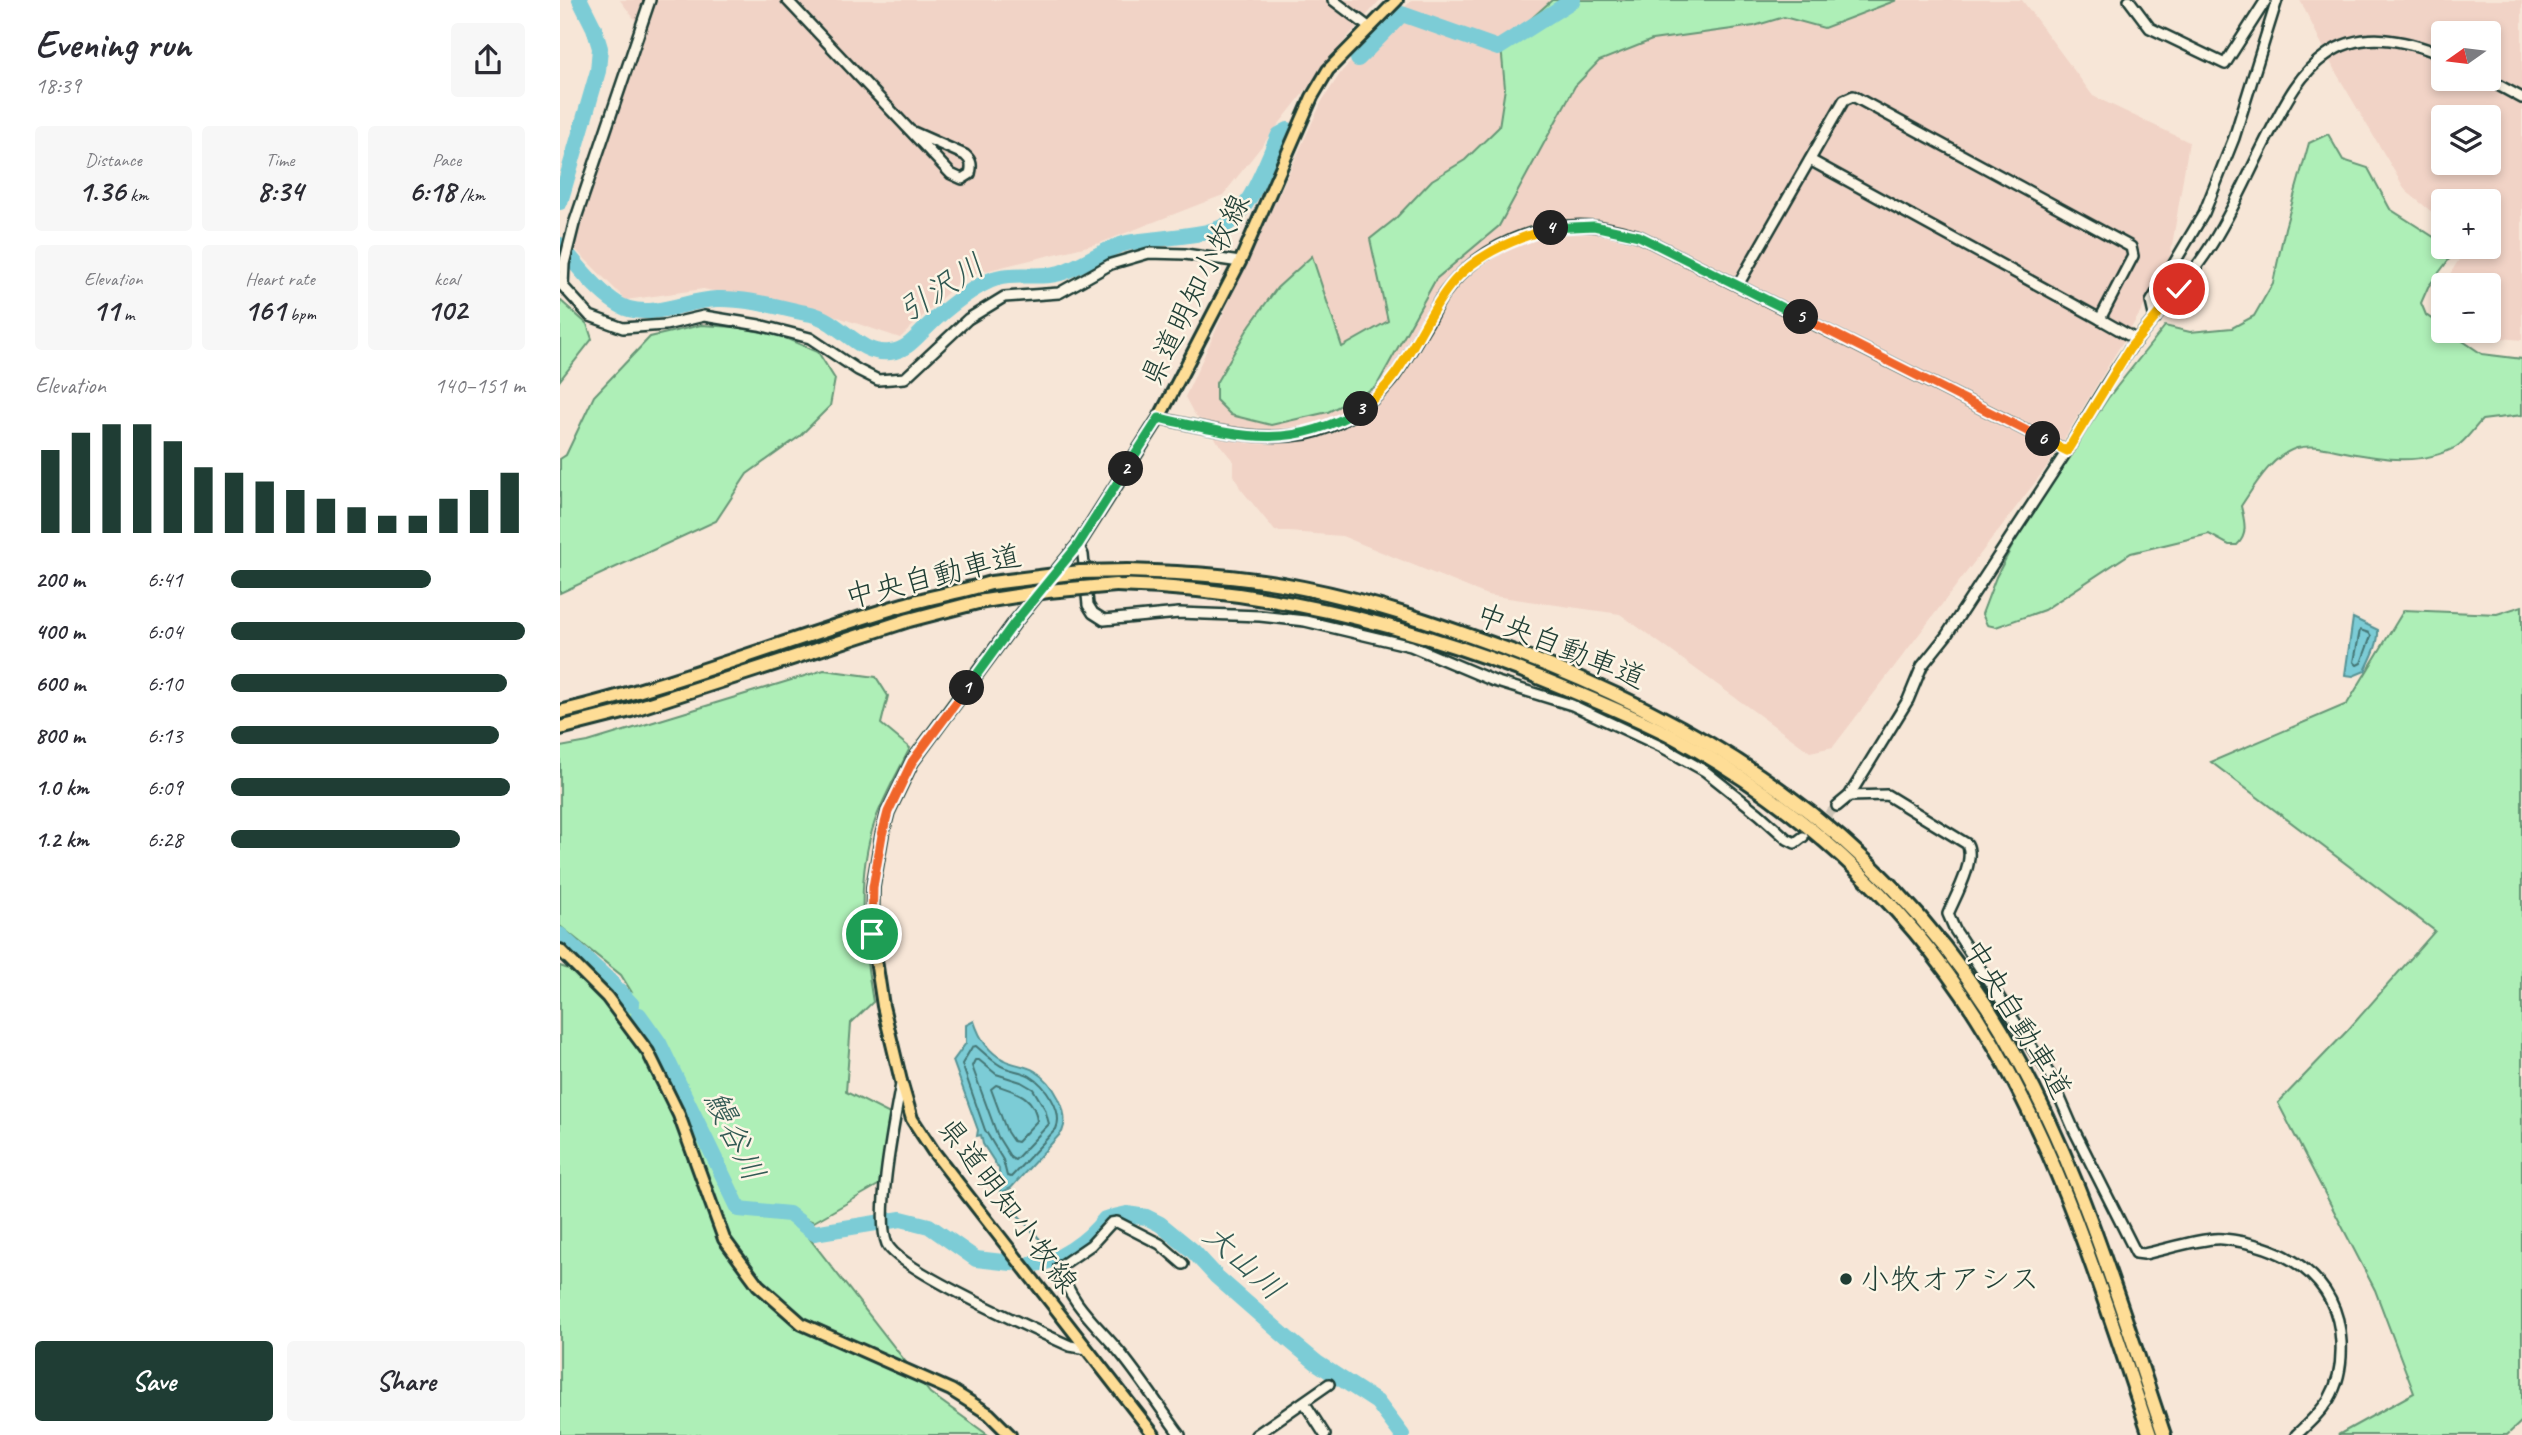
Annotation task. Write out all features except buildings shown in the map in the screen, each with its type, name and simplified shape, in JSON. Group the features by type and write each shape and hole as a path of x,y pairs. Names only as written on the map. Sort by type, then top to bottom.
{"highway":[{"name":"中央自動車道","path":"560,712 694,675 904,605 991,583 1080,572 1128,571 1230,576 1303,588 1422,620 1561,670 1675,723 1767,779 1827,825 1888,882 1925,923 1987,1007 2018,1058 2049,1121 2086,1209 2164,1435"},
{"name":"中央自動車道","path":"560,728 631,710 909,620 978,602 1116,585 1174,586 1299,604 1351,615 1485,657 1603,704 1667,734 1723,766 1825,841 1879,892 1914,932 1961,994 2006,1065 2036,1127 2073,1214 2150,1435"}],"main road":[{"name":"県道明知小牧線","path":"1154,1435 933,1151 912,1119 883,1006 872,934 873,887 888,812 912,762 1015,622 1078,545 1159,418 1240,262 1312,97 1328,70 1397,0"},
{"path":"560,950 607,997 649,1052 679,1115 724,1239 758,1285 802,1324 951,1390 989,1414 1010,1435"}],"street":[{"path":"650,0 574,224 564,264 561,285 590,316 624,328 666,325 704,316 760,326 810,338 878,380 905,378 968,319 1004,297 1059,293 1111,264 1149,253 1185,254 1240,262"},
{"path":"787,0 951,174 962,178 970,174 970,159 965,155 911,131"},
{"path":"1334,0 1370,28"},
{"path":"2129,0 2150,28 2225,64 2266,0"},
{"path":"2155,318 2151,302 2204,213 2234,138 2277,0"},
{"path":"1838,806 1849,796 1908,700 1922,666 1946,636 2137,340 2209,249 2288,96 2309,69 2328,53 2351,43 2376,39 2396,39 2431,50"},
{"path":"2501,87 2522,98"},
{"path":"1738,285 1844,100 1853,96 2131,247 2133,256 2100,319"},
{"path":"1810,160 2137,340"},
{"path":"1159,418 1240,436 1308,433 1339,422 1364,407 1391,381 1447,289 1478,259 1512,240 1555,226 1594,226 1639,236 2067,451"},
{"path":"1078,545 1083,555 1088,605 1093,614 1104,620 1179,613 1260,616 1306,621 1411,646 1494,681 1572,705 1662,747 1705,771 1787,839 1799,840"},
{"path":"1849,796 1887,795 1967,844 1969,864 1948,914 1955,930 2050,1076 2073,1128 2136,1252 2144,1254 2219,1238 2244,1242 2293,1260 2314,1276 2326,1291 2340,1328 2342,1360 2329,1398 2318,1414 2296,1435"},
{"path":"901,1081 888,1159 884,1230 888,1246 911,1266 1013,1320 1070,1346 1087,1349"},
{"path":"1180,1435 1141,1378 1090,1321 1067,1290 1059,1267 1091,1245 1111,1223 1117,1222 1160,1244 1183,1264"},
{"path":"1255,1435 1329,1384"},
{"path":"1304,1402 1325,1435"}],"shaded area":[{"path":"620,0 1380,0 1223,195 1100,243 965,276 900,338 820,311 703,289 626,300 572,246 645,33"},
{"path":"1412,0 2022,0 2093,96 2189,142 2171,252 2160,280 2049,464 1833,747 1810,752 1620,614 1487,595 1342,536 1275,531 1240,488 1234,475 1234,462 1193,412 1185,397 1322,101 1342,71"},
{"path":"2300,0 2522,0 2522,340 2501,338 2501,273 2451,273 2459,259 2501,259 2501,189 2431,189 2431,211 2406,191 2334,69"}],"green space":[{"path":"1552,0 1897,0 1824,28 1784,17 1754,26 1652,40 1599,61 1575,86 1499,226 1436,279 1376,387 1328,412 1271,425 1231,415 1216,400 1216,383 1250,325 1277,288 1312,256 1342,347 1388,321 1370,239 1395,219 1432,180 1465,160 1499,127 1505,88 1501,46"},
{"path":"2328,134 2343,160 2368,168 2390,209 2431,235 2431,259 2449,259 2439,273 2431,273 2431,283 2421,303 2426,315 2431,319 2431,343 2466,343 2482,354 2522,359 2522,415 2482,420 2459,445 2429,457 2387,459 2321,447 2297,448 2279,457 2272,464 2241,506 2244,532 2237,545 2229,545 2209,534 2131,553 2044,610 1996,627 1987,625 1982,614 1996,577 2024,524 2108,398 2165,326 2190,332 2232,328 2254,316 2273,283 2309,143"},
{"path":"560,300 587,324 592,339 560,380"},
{"path":"701,325 735,327 778,335 818,352 835,379 830,406 800,436 747,474 716,521 560,593 560,459 566,455 594,396 650,337"},
{"path":"2522,606 2522,1421 2507,1435 2338,1435 2414,1393 2375,1290 2278,1103 2348,1030 2435,931 2211,762 2347,704 2404,610 2497,614"},
{"path":"824,670 876,677 888,696 881,724 910,748 883,802 869,843 863,911 873,1002 851,1023 846,1092 890,1114 880,1184 814,1222 789,1212 930,1393 988,1435 560,1435 560,966 631,991 621,975 560,926 560,747 588,742"}],"water":[{"path":"2353,618 2378,630 2378,635 2365,671 2353,676 2345,675"},
{"path":"974,1021 981,1038 993,1053 1008,1062 1035,1071 1048,1082 1059,1098 1064,1116 1062,1132 1011,1188 1000,1193 999,1169 983,1144 981,1135 977,1136 978,1130 953,1061 966,1043 966,1025"}],"waterway":[{"name":"引沢川","path":"560,202 598,71 600,48 594,28 580,0"},
{"name":"引沢川","path":"1358,59 1402,14 1498,48 1573,0"},
{"name":"引沢川","path":"560,245 601,291 629,309 661,310 717,299 753,302 811,314 831,323 869,349 890,352 907,346 951,305 989,281 1005,276 1060,273 1118,245 1206,232 1226,225 1243,208 1279,135 1288,130"},
{"name":"鰻谷川","path":"560,935 613,984"},
{"name":"鰻谷川","path":"620,992 632,1005"},
{"name":"鰻谷川","path":"639,1015 659,1043 739,1209 789,1214 814,1233 901,1219 929,1226 976,1259 1012,1263"},
{"path":"1008,1204 1044,1244 1050,1261"},
{"name":"大山川","path":"1031,1264 1052,1260 1072,1249 1105,1219 1127,1214 1146,1217 1160,1224 1193,1251 1217,1277 1317,1363 1377,1402 1402,1435"}],"tunnel":[{"path":"1818,824 1837,806"}],"place":[{"name":"小牧オアシス","path":"1846,1279"}],"route":[{"path":"872,934 873,887 882,835 888,812 912,762 1015,622 1078,545 1159,418 1240,436 1308,433 1339,422 1364,407 1391,381 1447,289 1478,259 1512,240 1555,226 1594,226 1639,236 2067,451 2130,348 2179,289"}]}
